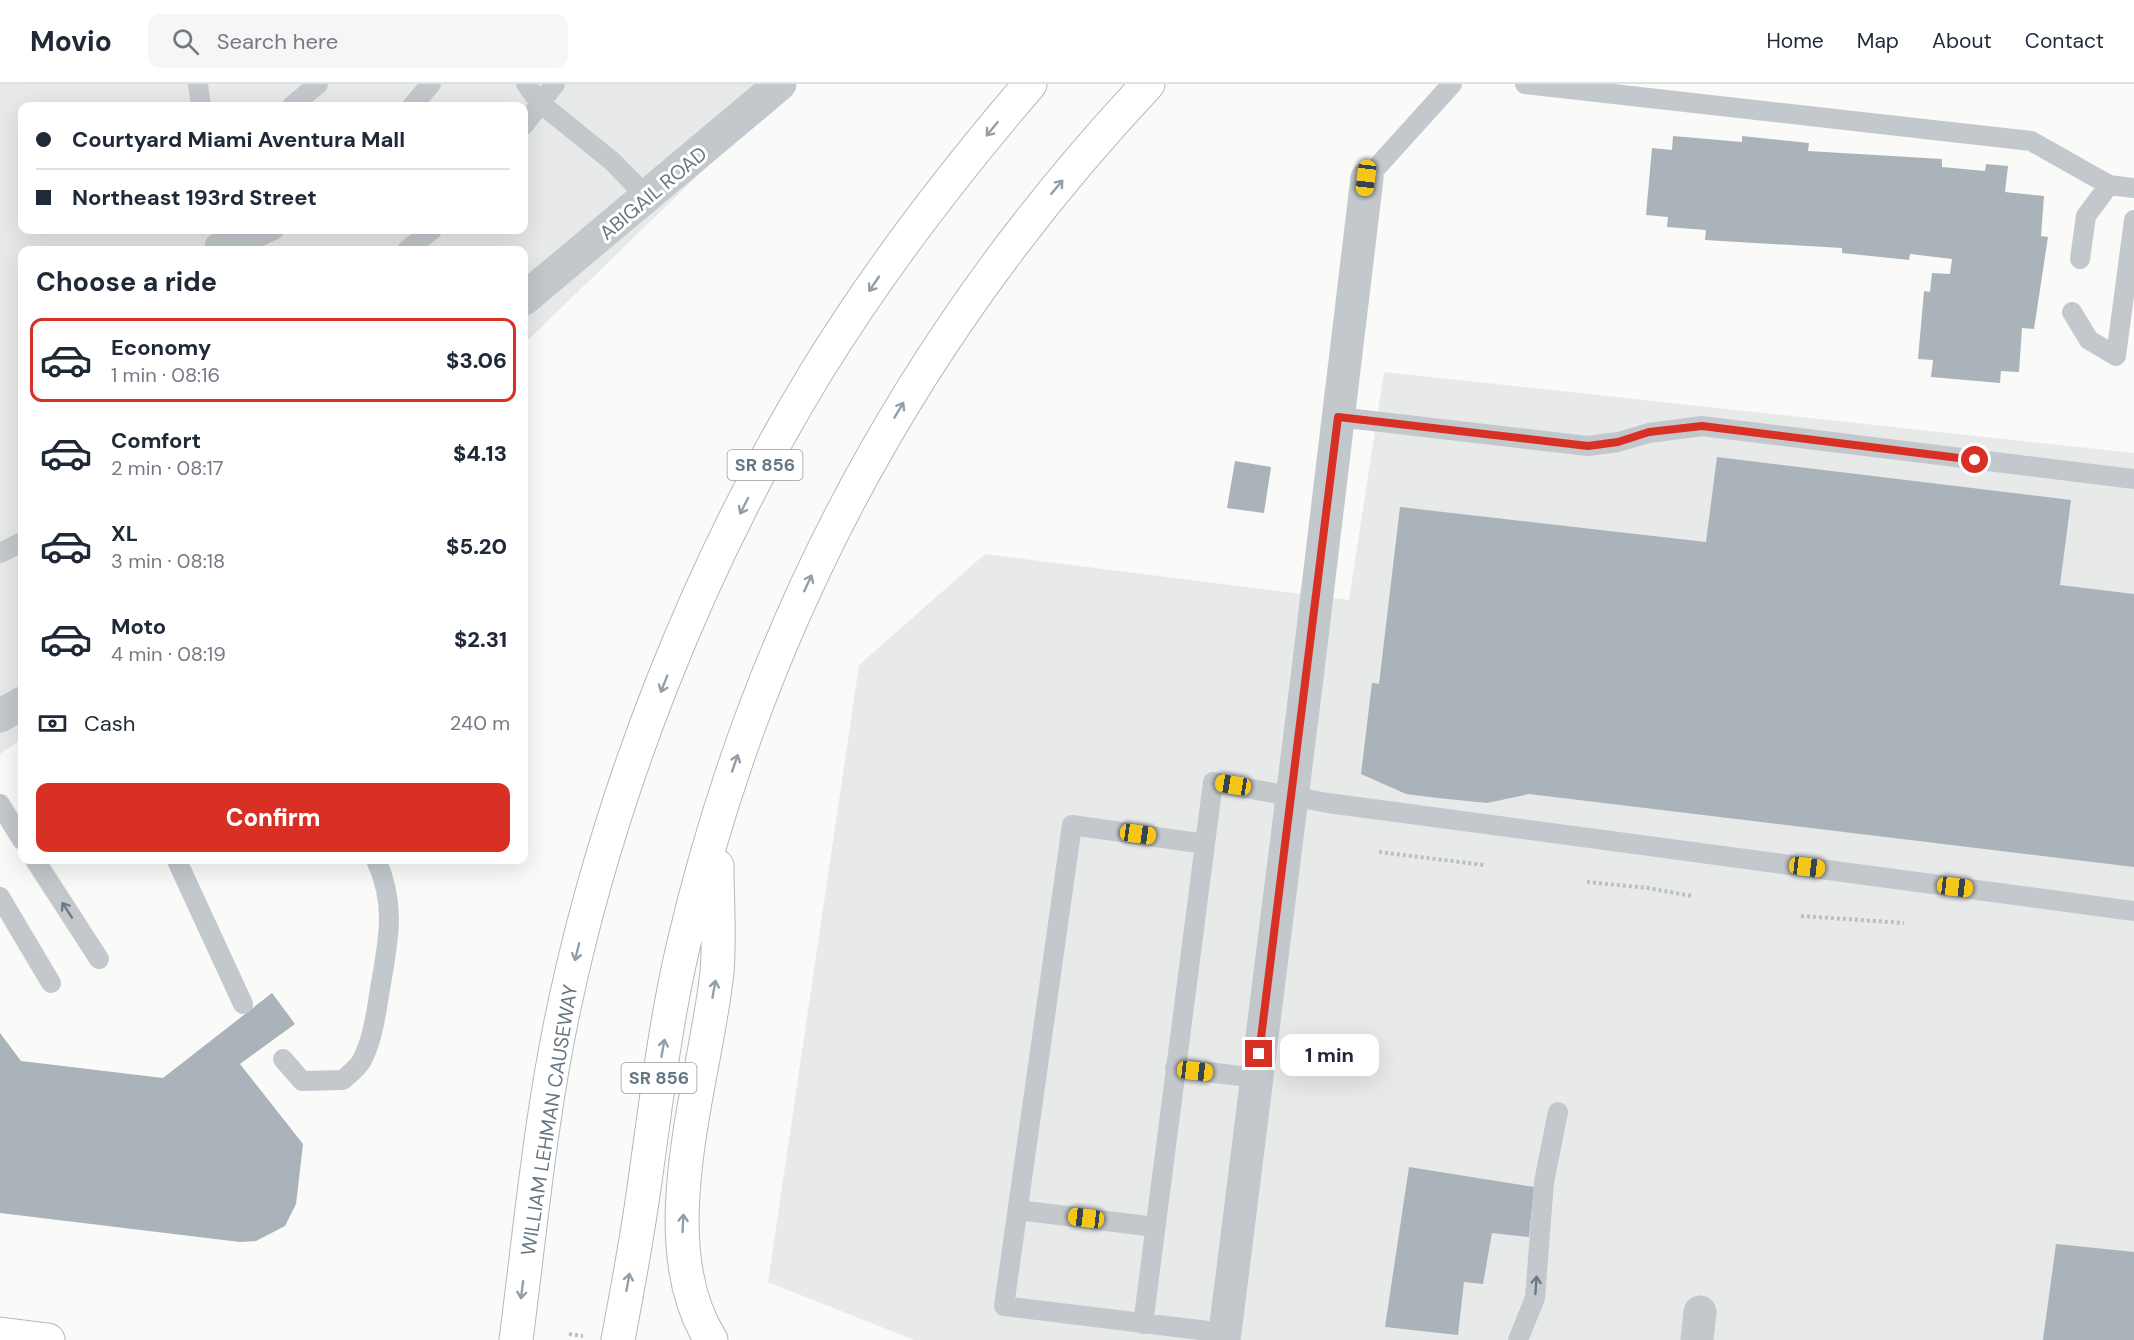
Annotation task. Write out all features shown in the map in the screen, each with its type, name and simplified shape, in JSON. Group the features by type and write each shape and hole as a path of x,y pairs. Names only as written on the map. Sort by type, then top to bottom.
{"main road":[{"name":"WILLIAM LEHMAN CAUSEWAY","path":"516,1340 542,1137 561,1018 608,839 627,781 675,656 725,544 814,376 920,219 1030,84"},
{"name":"SR 856","path":"618,1340 671,1006 716,819 777,650 831,531 894,419 948,333 1020,232 1148,84"},
{"path":"711,1340 697,1311 684,1263 682,1237 690,1135 717,971 716,819"},
{"path":"0,1334 48,1340"}],"street":[{"name":"ABIGAIL ROAD","path":"528,296 648,198 780,84"},
{"path":"1224,1336 1293,795 1366,178"},
{"path":"0,716 18,705"}],"lane":[{"path":"198,84 200,102"},
{"path":"296,102 318,84"},
{"path":"415,102 431,84"},
{"path":"526,84 540,103 613,162 648,198"},
{"path":"528,120 555,84"},
{"path":"1366,178 1452,84"},
{"path":"1525,84 2031,141 2109,185 2134,188"},
{"path":"2080,259 2086,216 2109,185"},
{"path":"2073,312 2089,340 2116,356 2134,220"},
{"path":"214,241 252,240 265,234"},
{"path":"412,246 427,234"},
{"path":"1338,417 1588,446 1618,442 1649,432 1702,426 2134,479"},
{"path":"0,553 18,544"},
{"path":"1143,1324 1213,782 1374,810 2134,911"},
{"path":"0,804 18,833"},
{"path":"1205,844 1072,825 1004,1306 1224,1336"},
{"path":"38,864 99,959"},
{"path":"179,864 243,1004"},
{"path":"283,1059 302,1081 343,1080 361,1062 374,1026 388,950 389,909 386,881 378,864"},
{"path":"0,897 51,982"},
{"path":"1175,1068 1256,1078"},
{"path":"1518,1340 1535,1298 1544,1182 1558,1112"},
{"path":"1018,1210 1155,1227"}],"path":[{"path":"1379,852 1422,860 1484,865"},
{"path":"1587,882 1648,888 1692,896"},
{"path":"1801,916 1904,923"},
{"path":"569,1334 584,1336"}],"shaded area":[{"path":"0,84 792,84 528,340 528,246 18,246 18,742 0,754"},
{"path":"1384,372 2134,453 2134,1340 914,1340 768,1282 859,665 985,554 1349,600"}],"building":[{"path":"1673,136 1742,142 1742,136 1809,143 1808,151 1942,159 1942,167 1985,171 1986,164 2008,166 2005,192 2044,196 2041,236 2048,237 2034,329 2022,328 2019,372 2001,371 2000,383 1931,377 1933,360 1918,359 1924,291 1930,292 1932,273 1950,274 1952,259 1910,254 1909,260 1842,253 1842,248 1705,240 1706,230 1667,227 1668,217 1646,215 1652,148 1672,150"},
{"path":"1717,457 2071,500 2060,585 2134,594 2134,867 1529,794 1487,803 1438,798 1406,794 1361,774 1372,683 1379,684 1400,507 1706,542"},
{"path":"1235,461 1271,467 1264,513 1227,508"},
{"path":"272,993 295,1024 240,1064 303,1144 296,1204 285,1226 256,1241 240,1242 0,1213 0,1033 21,1061 163,1078"},
{"path":"1409,1167 1534,1187 1529,1237 1492,1233 1483,1284 1464,1282 1458,1335 1385,1327"},
{"path":"2056,1244 2134,1252 2134,1340 2043,1340"}],"route":[{"path":"1259,1054 1306,691 1338,417 1588,446 1618,442 1649,432 1702,426 1975,460"}]}
